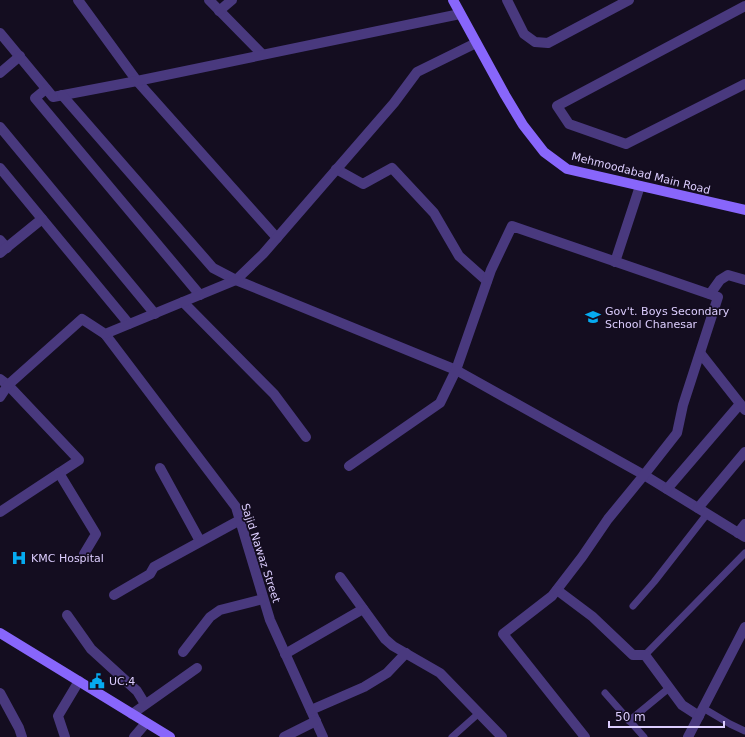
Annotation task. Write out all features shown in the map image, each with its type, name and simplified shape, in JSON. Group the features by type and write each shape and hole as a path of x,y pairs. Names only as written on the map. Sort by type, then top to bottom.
{"main road":[{"name":"Mehmoodabad Main Road","path":"453,0 523,125 544,152 567,168 745,210"},
{"path":"0,633 170,737"}],"street":[{"path":"78,0 137,81 276,238"},
{"path":"209,0 262,54"},
{"path":"219,11 232,0"},
{"path":"507,0 524,34 535,42 548,43 629,0"},
{"path":"745,6 557,106 569,124 626,144 745,84"},
{"path":"0,33 54,97 460,14"},
{"path":"105,334 236,280 263,254 394,103 417,72 476,43"},
{"path":"0,73 20,56"},
{"path":"46,89 35,98 200,295"},
{"path":"62,95 214,268 236,280 456,370 644,475 742,535 745,524"},
{"path":"0,128 155,314"},
{"path":"0,168 129,324"},
{"path":"336,169 363,184 392,168 434,213 459,256 487,281"},
{"path":"615,262 640,186"},
{"path":"2,247 42,219"},
{"path":"349,466 440,403 456,370 487,281 512,226 718,297 683,405 677,433 608,519 582,557 552,596 503,634 585,737"},
{"path":"710,294 720,280 728,275 745,280"},
{"path":"184,302 274,394 306,437"},
{"name":"Sajid Nawaz Street","path":"4,382 82,319 105,334 236,507 270,620 323,737"},
{"path":"667,489 743,407 700,354"},
{"path":"0,397 4,382"},
{"path":"0,512 79,460 4,382"},
{"path":"698,508 745,452"},
{"path":"160,468 200,541"},
{"path":"59,473 96,534 84,554"},
{"path":"114,595 150,574 154,566 240,520"},
{"path":"340,578 385,639 393,646 440,673 502,737"},
{"path":"557,590 593,617 633,655 645,655 682,705 701,712"},
{"path":"183,652 210,617 220,610 263,599"},
{"path":"286,654 363,609"},
{"path":"67,615 91,649 137,691 145,704"},
{"path":"688,737 745,627"},
{"path":"311,710 364,687 387,673 406,653"},
{"path":"132,714 197,668"},
{"path":"65,737 58,716 79,681"},
{"path":"0,693 19,728 22,737"},
{"path":"284,737 316,721"},
{"path":"134,737 146,723"}],"lane":[{"path":"633,606 654,582 707,514"},
{"path":"645,655 745,552"},
{"path":"629,721 669,688"},
{"path":"605,693 644,737"},
{"path":"701,712 745,731"},
{"path":"452,737 479,713"}],"place":[{"name":"Gov't. Boys Secondary School Chanesar","path":"593,317"},
{"name":"KMC Hospital","path":"19,558"},
{"name":"UC.4","path":"97,681"}]}
